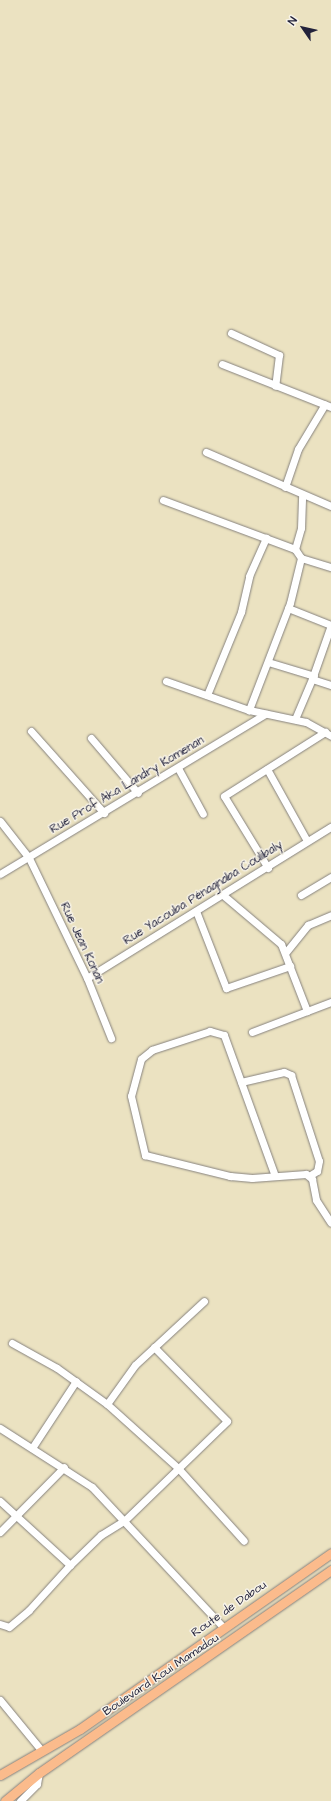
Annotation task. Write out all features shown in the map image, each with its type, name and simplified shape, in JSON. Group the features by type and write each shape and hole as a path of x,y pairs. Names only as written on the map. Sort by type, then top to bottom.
{"main road":[{"name":"Route de Dabou","path":"2,1772 80,1729 331,1553"},
{"name":"Boulevard Koui Mamadou","path":"6,1801 39,1773 331,1570"},
{"path":"0,1795 2,1801"}],"street":[{"path":"231,333 279,355 275,386"},
{"path":"222,364 328,406 298,450 285,487"},
{"path":"206,452 330,506 331,498"},
{"path":"295,549 301,528 302,495"},
{"path":"163,500 295,549 301,558 331,567"},
{"path":"207,695 241,612 249,576 266,538"},
{"path":"249,710 288,608 301,558"},
{"path":"288,608 331,625 313,677 294,719"},
{"path":"268,662 331,684"},
{"path":"166,681 249,710 294,719 328,734"},
{"name":"Rue Prof Aka Landry Komenan","path":"0,874 138,793 265,714"},
{"path":"31,731 104,813"},
{"path":"268,868 224,796 266,769 328,734"},
{"path":"91,738 138,793"},
{"path":"178,768 203,814"},
{"path":"266,769 307,841"},
{"name":"Rue Jean Konan","path":"0,821 29,858 87,978 111,1038"},
{"name":"Rue Yacouba Pénagnaba Coulibaly","path":"87,978 268,868 307,841 331,827"},
{"path":"301,895 331,877"},
{"path":"223,895 286,952 306,1011"},
{"path":"196,911 226,988 290,966"},
{"path":"286,952 308,925 331,915"},
{"path":"252,1032 331,1002"},
{"path":"241,1082 284,1072 291,1075 319,1161 317,1170 309,1176 275,1176 212,1173 148,1157 141,1147 131,1096 141,1059 146,1054 217,1030 224,1035 241,1082 275,1176"},
{"path":"309,1176 316,1200 331,1223"},
{"path":"106,1404 135,1365 204,1301"},
{"path":"12,1343 76,1381 106,1404 178,1468 244,1541"},
{"path":"0,1624 9,1627 70,1565 101,1536 125,1520 227,1421 154,1347"},
{"path":"32,1448 76,1381"},
{"path":"0,1428 64,1467 92,1487 125,1520 224,1628"},
{"path":"0,1532 17,1517 64,1467"},
{"path":"0,1501 70,1565"},
{"path":"0,1700 42,1751"},
{"path":"20,1801 37,1784 39,1773"}]}
